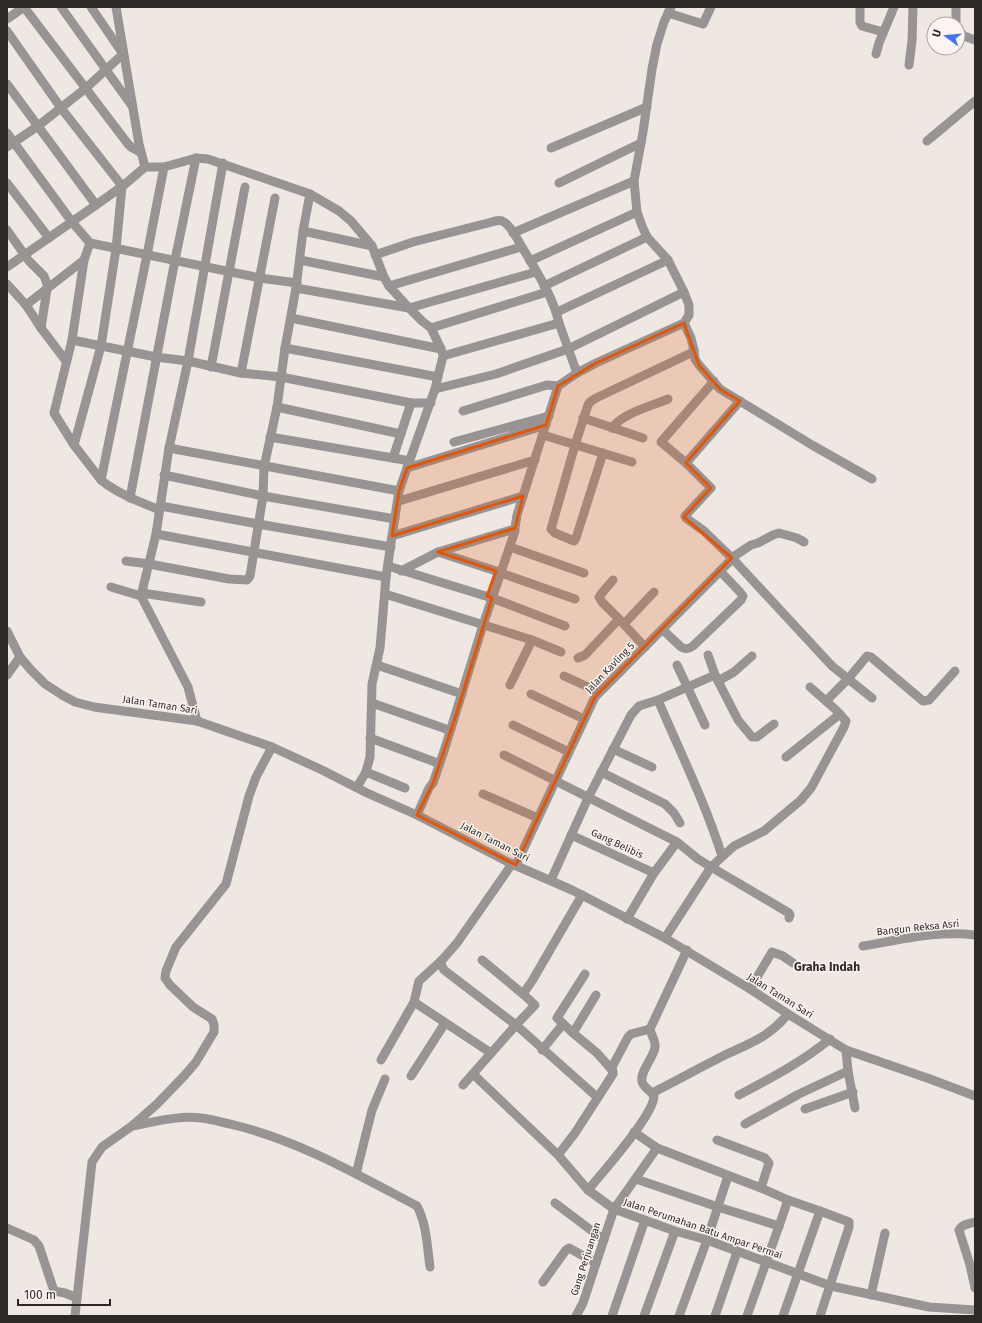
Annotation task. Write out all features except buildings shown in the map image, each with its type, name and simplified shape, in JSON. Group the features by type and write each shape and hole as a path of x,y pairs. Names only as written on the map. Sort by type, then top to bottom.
{"street":[{"path":"7,19 24,7 129,146 140,152"},
{"path":"61,7 134,109"},
{"path":"91,7 123,54"},
{"path":"116,7 140,152 145,167"},
{"path":"418,815 429,788 433,783 459,693 558,386 577,373 684,323 689,315 689,305 668,260 647,237 639,219 634,181 652,64 657,44 670,10 703,24 711,7"},
{"path":"860,7 860,22 862,26 884,32"},
{"path":"876,54 894,7"},
{"path":"909,65 912,41 913,7"},
{"path":"7,31 61,108 122,186 116,249 101,346 74,445"},
{"path":"10,145 38,126 86,88 123,54"},
{"path":"7,84 96,205"},
{"path":"927,141 975,101"},
{"path":"551,148 646,107"},
{"path":"7,133 10,145 90,243 409,308 536,272"},
{"path":"559,183 641,143"},
{"path":"130,498 156,357 196,158"},
{"path":"7,266 96,205 145,167 164,167 196,158 208,159 310,194 339,211 351,221 372,246 389,286 409,308 431,328 442,352 438,377 431,403 408,464 399,496 386,577 380,648 372,684 370,757 366,772 357,788"},
{"path":"197,721 188,687 141,595 156,534 164,475 188,361 223,163"},
{"path":"101,480 128,352 164,167"},
{"path":"513,233 634,181"},
{"path":"7,183 49,238"},
{"path":"212,367 245,187"},
{"path":"126,561 229,579 247,580 250,576 263,496 264,467 277,407 310,194"},
{"path":"241,373 275,198"},
{"path":"530,261 637,212"},
{"path":"375,255 412,242 498,220 505,222 530,261 557,312 559,323 577,373"},
{"path":"7,230 32,265 44,276 47,289 41,328"},
{"path":"304,231 372,246"},
{"path":"431,328 545,289 647,237"},
{"path":"90,243 84,260 72,340 54,413 74,445 101,480 130,498 160,508 391,547"},
{"path":"389,286 521,247"},
{"path":"26,305 84,260"},
{"path":"300,260 384,277"},
{"path":"557,312 668,260"},
{"path":"7,284 26,305 66,361"},
{"path":"435,389 496,374 568,349 684,292"},
{"path":"291,318 442,352 559,323"},
{"path":"684,323 691,338 699,365 720,389 872,478"},
{"path":"72,340 128,352 188,361 241,373 281,377 411,403 431,403"},
{"path":"285,348 438,377"},
{"path":"603,453 576,538 574,541 555,533 551,528 583,418 590,402 688,356 694,350"},
{"path":"714,381 661,442 686,463 711,488 685,516 734,557 832,666 872,698"},
{"path":"463,411 546,385 558,386"},
{"path":"612,428 618,421 627,416 668,399"},
{"path":"686,463 740,401"},
{"path":"393,458 411,403"},
{"path":"277,407 401,434"},
{"path":"454,442 548,416"},
{"path":"583,418 643,438"},
{"path":"270,437 393,458 408,464 546,425"},
{"path":"542,435 632,462"},
{"path":"169,448 399,496 535,460"},
{"path":"164,475 263,496 395,519"},
{"path":"392,536 523,496"},
{"path":"498,572 510,547 513,528"},
{"path":"401,571 438,552 513,528"},
{"name":"Jalan Kavling 5","path":"381,1060 414,1002 419,981 442,960 457,943 514,865 538,818 592,701 599,692 663,630 734,557 751,545 778,533 797,538 804,542"},
{"path":"156,534 386,577"},
{"path":"510,547 584,573"},
{"path":"438,552 575,600"},
{"path":"388,566 490,597 565,626"},
{"path":"663,630 681,647 684,649 689,648 693,646 741,600 743,596 720,571"},
{"path":"613,580 599,597 644,647"},
{"path":"111,588 141,595 201,602"},
{"path":"578,658 585,655 654,592"},
{"path":"385,594 532,640 561,652"},
{"name":"Jalan Taman Sari","path":"7,631 20,657 31,670 45,684 75,702 94,707 197,721 272,747 357,788 418,815 514,865 551,880 665,938 687,950 846,1050 975,1096"},
{"path":"510,685 532,640"},
{"path":"708,655 717,678 738,720 752,737 757,737 774,724"},
{"path":"551,880 601,772 631,715 639,706 734,672 752,656"},
{"path":"826,701 848,679 867,656 871,657 923,701 929,700 955,671"},
{"path":"7,674 20,657"},
{"path":"377,665 459,693"},
{"path":"677,665 705,725"},
{"path":"564,676 599,692"},
{"path":"665,938 711,867 734,846 764,831 801,800 811,788 846,721 810,687"},
{"path":"531,694 584,719"},
{"path":"658,700 696,785 714,830 722,856"},
{"path":"372,702 446,729"},
{"path":"429,788 429,780 435,762 442,750 446,729 454,714"},
{"path":"786,757 840,714"},
{"path":"513,725 569,752"},
{"path":"370,738 435,762"},
{"path":"75,1316 92,1162 102,1147 132,1126 157,1104 185,1075 196,1062 214,1032 212,1019 180,996 166,978 166,971 176,947 226,884 256,777 272,747"},
{"path":"614,749 652,767"},
{"path":"504,755 555,782 640,822 677,842 711,867 789,913 789,918"},
{"path":"366,772 405,788"},
{"path":"601,772 665,804 674,813 680,823"},
{"path":"483,794 538,818"},
{"name":"Gang Belibis","path":"571,834 654,873"},
{"path":"627,919 654,873 677,842"},
{"path":"523,994 582,895"},
{"name":"Bangun Reksa Asri","path":"863,946 895,940 945,934 975,936"},
{"path":"588,1190 634,1132 654,1101 654,1096 643,1084 641,1078 653,1055 656,1045 650,1029 687,950"},
{"path":"750,989 772,952 783,956 793,963"},
{"path":"442,960 441,964 444,970 516,1025 542,1050 597,1097"},
{"path":"463,1086 535,1005 482,960"},
{"path":"558,1155 575,1133 613,1074 613,1071 597,1053 558,1018 585,974"},
{"path":"573,1033 596,995"},
{"path":"414,1002 491,1053"},
{"path":"652,1093 725,1055 754,1042 775,1029 788,1014"},
{"path":"411,1076 444,1023"},
{"path":"542,1050 563,1024"},
{"path":"611,1069 628,1037 631,1034 650,1029"},
{"path":"739,1095 814,1053 830,1039"},
{"path":"846,1050 854,1108"},
{"path":"745,1124 799,1094 848,1071"},
{"name":"Jalan Perumahan Batu Ampar Permai","path":"473,1074 558,1155 588,1190 614,1209 675,1231 707,1240 831,1286 929,1311 971,1312"},
{"path":"356,1174 372,1110 385,1079"},
{"path":"805,1109 852,1092"},
{"path":"132,1126 177,1119 202,1118 250,1129 287,1141 315,1153 417,1206 425,1223 430,1267"},
{"path":"634,1132 657,1148 788,1200 847,1221 849,1224 831,1286 820,1316"},
{"path":"717,1140 765,1158 769,1163 761,1188"},
{"name":"Gang Perjuangan","path":"580,1314 614,1209 657,1148"},
{"path":"679,1316 707,1240 728,1176"},
{"path":"636,1179 779,1226"},
{"path":"747,1316 788,1200"},
{"path":"555,1203 604,1240"},
{"path":"783,1316 820,1211"},
{"path":"612,1316 645,1220"},
{"path":"975,1222 965,1224 959,1230 970,1265 975,1288"},
{"path":"7,1228 34,1240 39,1246 54,1291 65,1293 77,1298"},
{"path":"644,1316 675,1231"},
{"path":"871,1295 885,1233"},
{"path":"543,1282 569,1248 596,1263"},
{"path":"715,1316 737,1252"}],"highlighted area":[{"path":"684,323 699,365 720,389 740,401 686,463 711,488 684,517 732,558 595,697 516,865 417,815 433,783 456,715 492,598 487,596 496,571 438,552 515,528 523,496 392,536 399,491 407,468 546,425 558,386 596,363"}],"district":[{"name":"Graha Indah","path":"827,967"}]}
